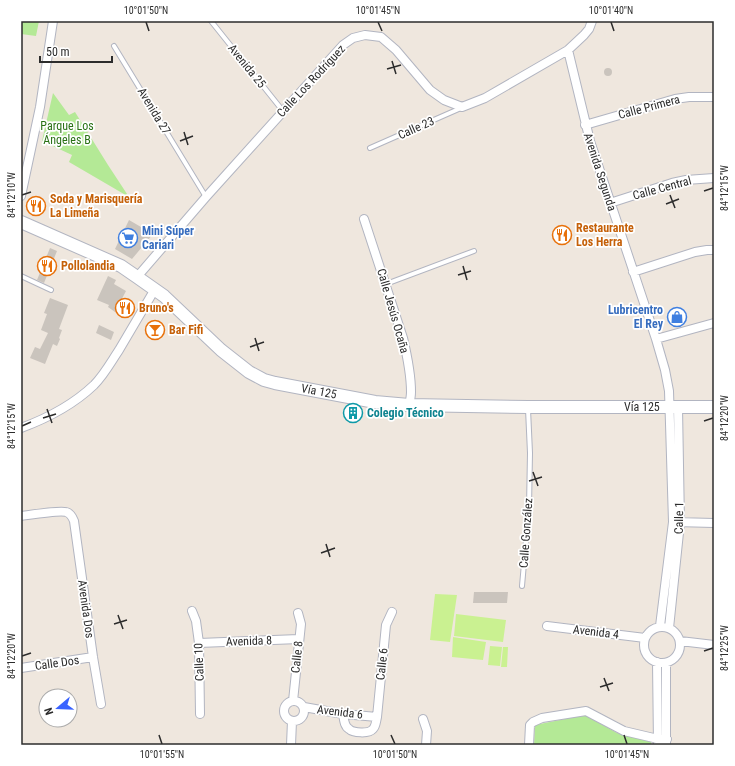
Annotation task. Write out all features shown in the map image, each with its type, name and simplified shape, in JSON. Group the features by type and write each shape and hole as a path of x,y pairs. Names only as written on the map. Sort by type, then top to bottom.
{"main road":[{"name":"Vía 125","path":"21,222 121,266 137,276 164,296 221,350 249,372 264,380 275,383 375,402 410,405 528,407 714,407"}],"street":[{"path":"21,196 40,107 53,21"},
{"path":"462,107 485,98 568,50 589,29 592,21"},
{"name":"Calle Los Rodríguez","path":"137,276 283,111 343,45 353,38 365,35 381,37 396,50 430,90 444,100 462,107"},
{"name":"Avenida Segunda","path":"568,50 585,125 656,339 674,407"},
{"name":"Calle Primera","path":"585,125 675,99 689,97 714,97"},
{"name":"Calle Central","path":"610,203 672,183 686,180 714,178"},
{"name":"Calle Jesús Ocaña","path":"364,219 403,338 411,392 410,405"},
{"path":"634,272 695,252 714,250"},
{"path":"21,428 41,421 62,410 95,384 106,371 155,289"},
{"path":"656,339 714,323"},
{"name":"Calle 1","path":"669,628 677,523 674,407"},
{"name":"Avenida Dos","path":"21,516 62,511 70,514 74,521 101,704"},
{"path":"677,523 714,523"},
{"name":"Calle 1","path":"660,626 677,523"},
{"name":"Calle 10","path":"192,611 196,621 199,643 200,714"},
{"name":"Calle 6","path":"376,716 386,625 392,612"},
{"name":"Calle 8","path":"293,701 301,624 298,613"},
{"name":"Avenida 4","path":"547,626 645,638"},
{"path":"660,626 669,628 676,633 680,642 679,652 676,657 666,663 652,660 647,656 645,650 645,638 651,630 660,626"},
{"name":"Avenida 8","path":"199,643 299,639"},
{"path":"680,642 714,645"},
{"name":"Calle Dos","path":"21,668 93,657"},
{"path":"657,662 662,742"},
{"path":"662,742 666,663"},
{"path":"293,701 300,702 304,707 303,717 297,721 288,719 284,710 287,704 293,701"},
{"name":"Avenida 6","path":"304,707 343,714 376,716"},
{"path":"529,745 530,725 534,722 542,718 586,711 624,731 662,742"},
{"path":"343,714 344,721 349,729 364,733 373,730 376,716"},
{"path":"424,719 427,732 426,745"},
{"path":"291,745 292,721"}],"lane":[{"name":"Avenida 25","path":"211,21 283,111"},
{"name":"Avenida 27","path":"114,46 206,197"},
{"name":"Calle 23","path":"370,148 462,107"},
{"path":"386,284 474,251"},
{"path":"21,276 51,290"},
{"name":"Calle González","path":"522,586 529,491 530,453 528,407"}],"green space":[{"path":"21,21 39,21 36,36 21,34"},
{"name":"Parque Los Ángeles B","path":"53,93 69,115 75,112 129,197 69,162 72,155 42,141"},
{"path":"435,594 457,595 450,642 430,640"},
{"path":"456,614 506,620 503,642 454,636"},
{"path":"453,637 486,642 483,660 452,657"},
{"path":"490,646 502,647 500,666 488,665"},
{"path":"503,647 508,647 507,667 501,667"},
{"path":"585,715 617,733 651,742 651,745 534,745 535,725"}],"building":[{"path":"606,68 610,68 612,72 610,76 606,76 604,74 604,70"},
{"path":"129,220 153,234 132,259 115,249"},
{"name":"Pollolandia","path":"50,248 57,251 44,283 37,280"},
{"path":"108,276 116,280 114,284 126,291 115,312 108,307 109,305 97,300"},
{"path":"50,298 68,305 59,329 62,330 60,339 57,346 53,344 45,364 30,358 35,347 40,349 48,333 41,330 47,314 44,313"},
{"path":"99,325 114,332 111,340 96,333"},
{"path":"474,592 508,592 507,603 473,603"}],"place":[{"name":"Soda y Marisquería La Limeña","path":"36,206"},
{"name":"Restaurante Los Herra","path":"562,235"},
{"name":"Mini Súper Cariari","path":"128,238"},
{"name":"Pollolandia","path":"47,266"},
{"name":"Bruno's","path":"125,308"},
{"name":"Lubricentro El Rey","path":"677,317"},
{"name":"Bar Fifi","path":"155,330"},
{"name":"Colegio Técnico","path":"353,413"}]}
